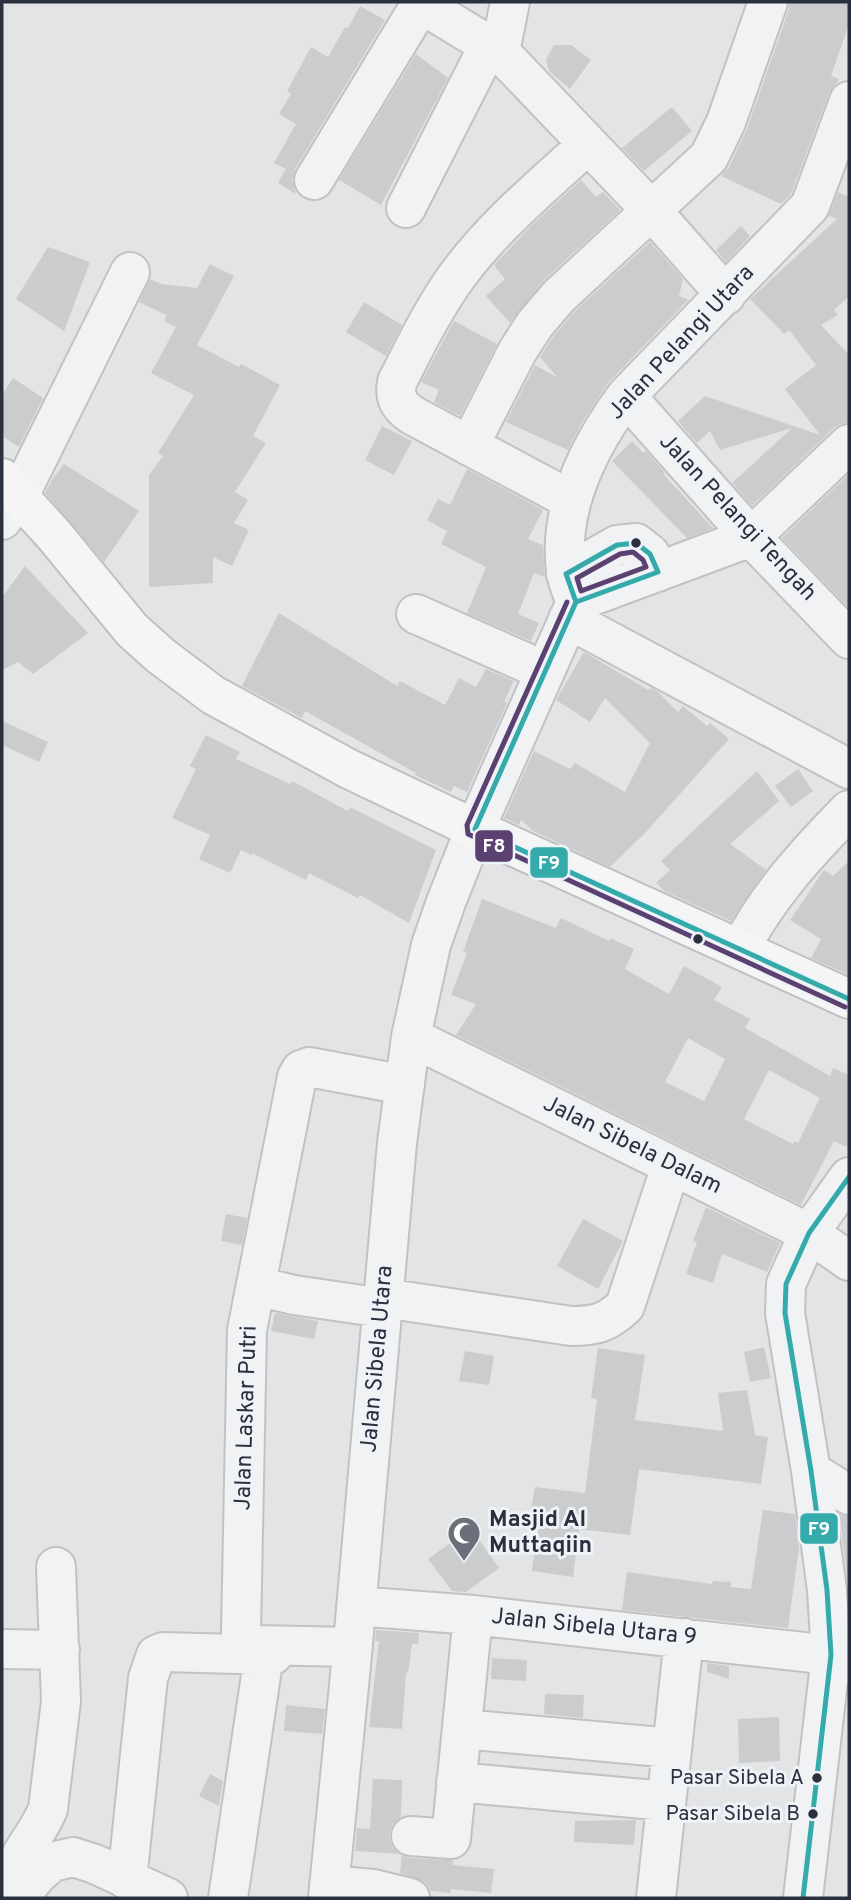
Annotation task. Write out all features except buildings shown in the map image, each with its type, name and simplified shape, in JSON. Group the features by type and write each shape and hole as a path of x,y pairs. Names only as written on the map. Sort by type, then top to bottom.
{"main road":[{"path":"7,499 66,550 132,630 160,656 213,695 349,769 849,999"}],"street":[{"path":"314,180 421,2 494,48 652,211 726,295"},
{"path":"406,208 494,48 510,2"},
{"path":"470,446 517,352 535,324 559,296 709,156 726,122 768,2"},
{"name":"Jalan Pelangi Utara","path":"570,599 564,538 571,500 591,451 626,397 810,206 849,101"},
{"path":"571,500 401,407 396,395 397,382 434,310 454,280 502,223 587,145"},
{"path":"810,206 849,172"},
{"path":"7,499 130,272"},
{"name":"Jalan Pelangi Tengah","path":"626,397 751,537 849,639"},
{"path":"570,599 659,572 751,537 849,444"},
{"path":"570,599 849,769"},
{"name":"Jalan Sibela Utara","path":"329,1892 353,1651 397,1143 411,1037 431,945 475,829 545,671 570,599"},
{"path":"416,614 545,671"},
{"path":"740,949 769,898 849,810"},
{"name":"Jalan Sibela Dalam","path":"411,1037 809,1233 849,1261"},
{"name":"Jalan Laskar Putri","path":"353,1651 250,1645 243,1640 241,1632 247,1330 297,1077 301,1070 309,1067 405,1085"},
{"path":"256,1286 294,1295 570,1326 591,1326 611,1320 625,1306 671,1166"},
{"path":"803,1898 840,1659 785,1313 786,1284 809,1233 849,1177"},
{"path":"811,1471 849,1495"},
{"path":"3,1898 15,1867 13,1846 43,1823 48,1809 60,1724 56,1567"},
{"name":"Jalan Sibela Utara 9","path":"356,1606 473,1615 684,1638 840,1659"},
{"path":"411,1836 451,1839 473,1615"},
{"path":"656,1898 684,1638"},
{"path":"3,1649 60,1650"},
{"path":"127,1880 149,1678 156,1655 163,1652 264,1655 353,1651"},
{"path":"228,1898 264,1655"},
{"path":"462,1729 672,1748"},
{"path":"456,1782 667,1801"},
{"path":"18,1898 52,1862 73,1857 169,1898"},
{"path":"329,1892 373,1889 410,1898"}],"transit line":[{"name":"F9","path":"636,543 650,554 658,572 576,602 566,574 617,545 636,543"},
{"name":"F8","path":"633,552 643,560 646,567 581,591 577,578 620,554 633,552"},
{"name":"F8","path":"567,602 467,825 468,834 845,1007"},
{"name":"F9","path":"576,602 475,829 849,999"},
{"name":"F9","path":"803,1898 831,1655 827,1590 811,1471 785,1313 786,1284 809,1233 849,1177"}],"place":[{"name":"Masjid Al Muttaqiin","path":"464,1563"},
{"name":"Pasar Sibela A","path":"817,1778"},
{"name":"Pasar Sibela B","path":"813,1814"}]}
